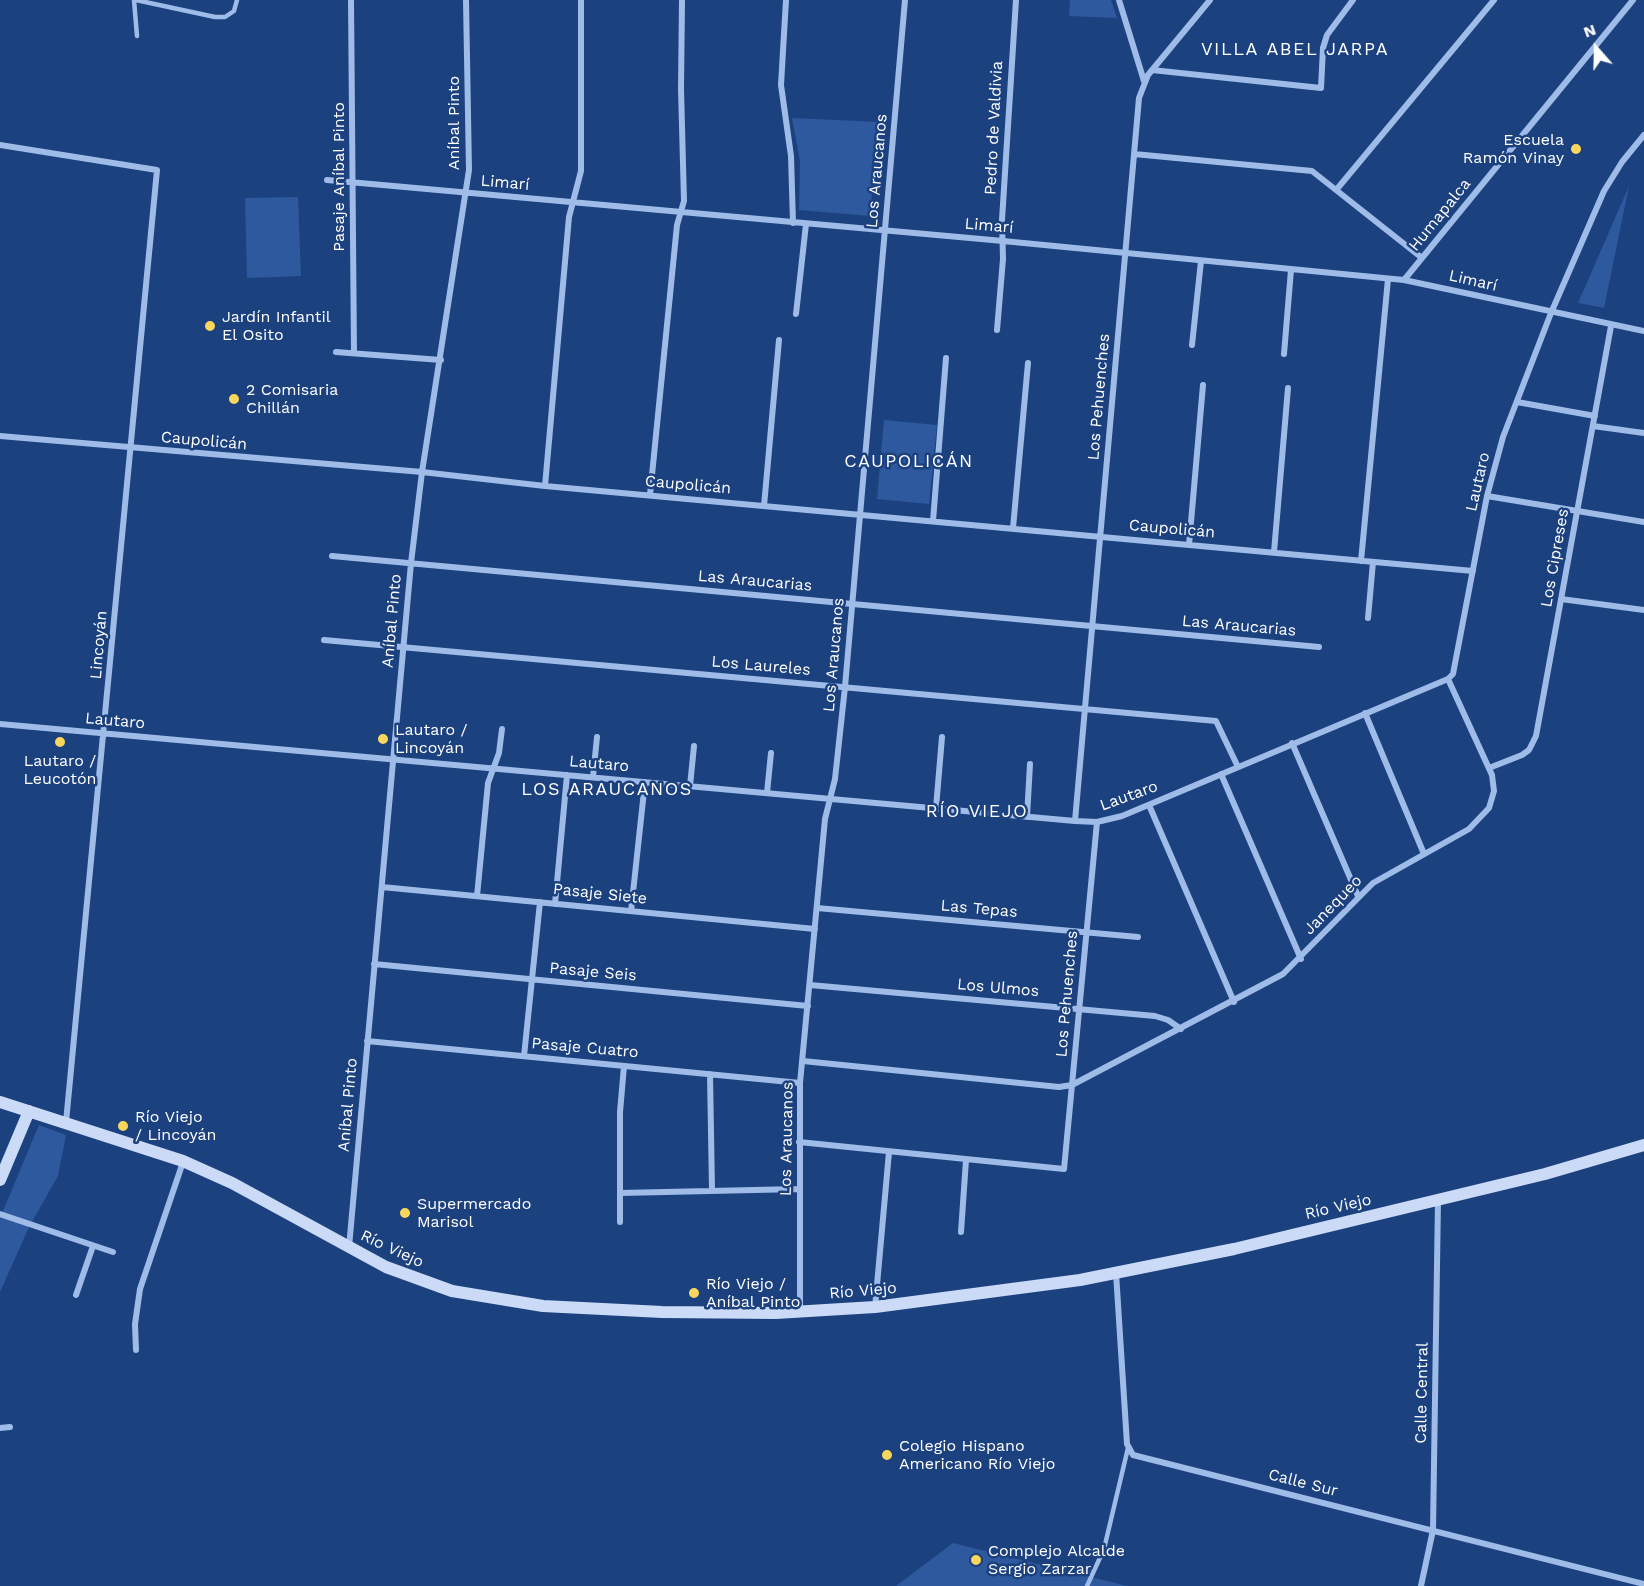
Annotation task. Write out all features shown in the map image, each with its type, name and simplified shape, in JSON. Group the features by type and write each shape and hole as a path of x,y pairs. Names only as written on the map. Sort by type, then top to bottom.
{"main road":[{"name":"Río Viejo","path":"0,1102 183,1161 232,1183 386,1267 452,1291 543,1306 714,1313 875,1307 1116,1273 1234,1249 1438,1200 1545,1174 1644,1145"},
{"path":"0,1180 29,1111"}],"street":[{"name":"Pasaje Aníbal Pinto","path":"351,0 354,353"},
{"name":"Aníbal Pinto","path":"349,1247 411,563 422,472 441,360 470,148 466,0"},
{"path":"545,486 569,217 581,171 581,0"},
{"path":"650,495 677,225 684,201 681,0"},
{"path":"786,0 781,85 790,156 793,223"},
{"name":"Los Araucanos","path":"800,1311 800,1083 825,819 835,779 853,604 904,0"},
{"name":"Pedro de Valdivia","path":"997,330 1016,0"},
{"path":"1119,0 1144,81"},
{"name":"Los Pehuenches","path":"1075,821 1139,98 1144,81 1210,0"},
{"path":"1152,70 1321,88 1323,48 1327,35 1353,0"},
{"path":"1337,189 1494,0"},
{"name":"Humapalca","path":"1404,280 1633,0"},
{"name":"Lautaro","path":"0,724 1075,821 1097,822 1122,816 1448,679 1455,667 1487,496 1503,437 1551,313 1611,178 1644,135"},
{"name":"Lincoyán","path":"0,145 157,170 105,734 66,1122"},
{"path":"1134,154 1312,171 1422,258"},
{"name":"Limarí","path":"327,180 1404,280 1611,326 1644,331"},
{"path":"796,314 806,224"},
{"path":"1192,345 1202,261"},
{"path":"1284,354 1291,270"},
{"path":"1361,561 1388,279"},
{"name":"Los Cipreses","path":"1489,768 1522,755 1533,743 1611,326"},
{"path":"764,506 779,340"},
{"path":"336,352 441,360"},
{"path":"933,521 946,358"},
{"path":"1013,528 1028,363"},
{"path":"1189,545 1203,385"},
{"path":"1274,552 1288,388"},
{"path":"1517,402 1595,416"},
{"path":"1593,426 1644,433"},
{"name":"Caupolicán","path":"0,436 422,472 545,486 1473,571"},
{"path":"1487,496 1644,522"},
{"name":"Las Araucarias","path":"332,556 1319,647"},
{"path":"1368,618 1373,562"},
{"path":"1561,599 1644,610"},
{"name":"Los Laureles","path":"324,640 1216,721 1238,767"},
{"name":"Janequeo","path":"1072,1085 1234,1002 1283,974 1300,959 1358,896 1382,878 1468,829 1484,816 1494,791 1489,768 1448,679"},
{"path":"1365,713 1425,854"},
{"path":"477,896 488,783 499,753 502,729"},
{"path":"593,777 597,737"},
{"path":"936,808 942,737"},
{"path":"1292,744 1358,896"},
{"path":"690,786 694,746"},
{"path":"767,793 771,753"},
{"path":"1027,817 1030,764"},
{"path":"1221,774 1300,959"},
{"path":"555,904 567,775"},
{"path":"631,911 645,782"},
{"path":"1149,805 1234,1002"},
{"name":"Los Pehuenches","path":"966,1160 1064,1169 1097,822"},
{"name":"Pasaje Siete","path":"382,887 815,929"},
{"path":"524,1056 540,902"},
{"name":"Las Tepas","path":"817,908 1138,937"},
{"name":"Pasaje Seis","path":"374,964 808,1005"},
{"name":"Los Ulmos","path":"810,985 1161,1017 1181,1029"},
{"name":"Pasaje Cuatro","path":"367,1041 800,1083"},
{"path":"803,1061 1059,1087 1072,1085"},
{"path":"620,1222 620,1112 624,1066"},
{"path":"710,1074 712,1190"},
{"path":"799,1142 966,1160 961,1232"},
{"path":"875,1307 888,1152"},
{"path":"136,1350 135,1324 140,1289 183,1161"},
{"path":"620,1193 799,1189"},
{"name":"Calle Central","path":"1421,1586 1433,1530 1438,1200"},
{"path":"0,1214 113,1252"},
{"path":"76,1295 93,1246"},
{"path":"1116,1273 1128,1448"},
{"path":"0,1428 10,1427"},
{"name":"Calle Sur","path":"1128,1448 1137,1456 1644,1584"}],"lane":[{"path":"137,36 135,0 215,17 225,17 234,11 237,0"},
{"path":"1087,1586 1104,1549 1128,1448"}],"shaded area":[{"path":"1070,0 1111,0 1117,18 1069,16"},
{"path":"792,118 878,122 870,216 799,210 800,161"},
{"path":"1629,186 1604,308 1578,303"},
{"path":"298,197 301,276 247,278 245,198"},
{"path":"884,420 937,425 929,504 877,499"},
{"path":"39,1125 66,1135 58,1176 29,1227 0,1292 0,1218"},
{"name":"Complejo Alcalde Sergio Zarzar","path":"953,1543 1127,1586 896,1586"}],"place":[{"name":"Escuela Ramón Vinay","path":"1576,149"},
{"name":"Jardín Infantil El Osito","path":"210,326"},
{"name":"2 Comisaria Chillán","path":"234,399"},
{"name":"Lautaro / Lincoyán","path":"383,739"},
{"name":"Lautaro / Leucotón","path":"60,742"},
{"name":"Río Viejo / Lincoyán","path":"123,1126"},
{"name":"Supermercado Marisol","path":"405,1213"},
{"name":"Río Viejo / Aníbal Pinto","path":"694,1293"},
{"name":"Colegio Hispano Americano Río Viejo","path":"887,1455"},
{"name":"Complejo Alcalde Sergio Zarzar","path":"976,1560"}],"district":[{"name":"VILLA ABEL JARPA","path":"1295,50"},
{"name":"CAUPOLICÁN","path":"909,462"},
{"name":"LOS ARAUCANOS","path":"607,790"},
{"name":"RÍO VIEJO","path":"977,812"}]}
